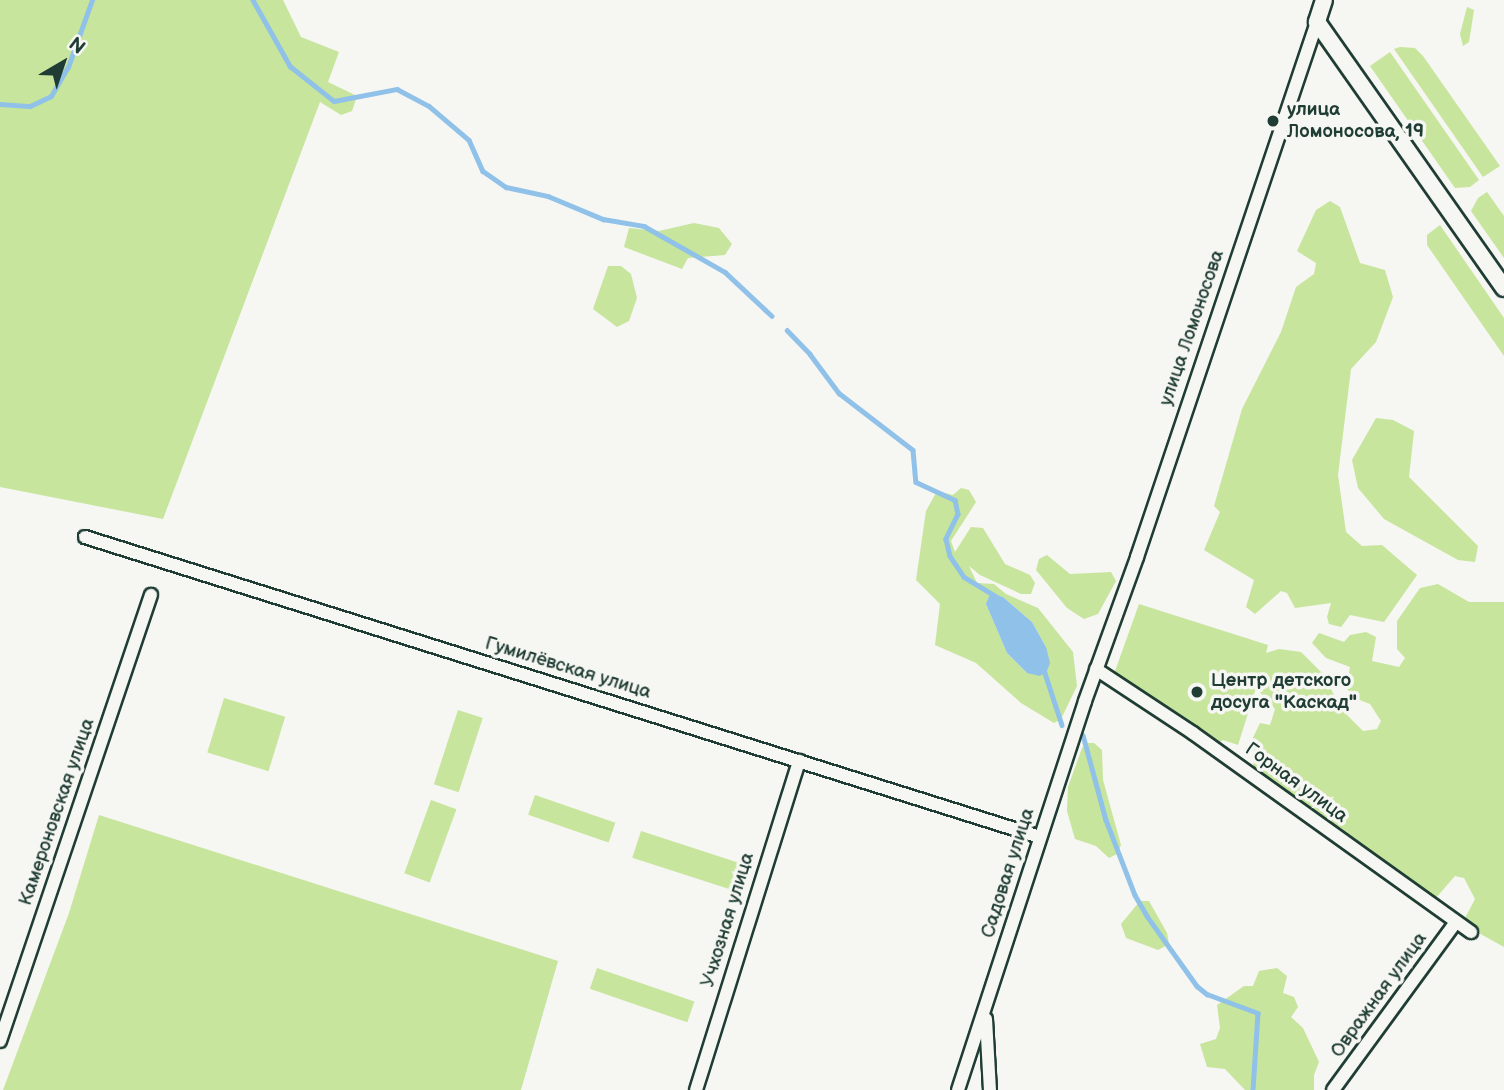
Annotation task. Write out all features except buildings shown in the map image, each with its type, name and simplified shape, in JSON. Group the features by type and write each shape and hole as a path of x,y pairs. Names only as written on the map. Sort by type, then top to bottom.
{"street":[{"name":"улица Ломоносова","path":"1096,669 1324,0"},
{"path":"1317,22 1504,288"},
{"name":"Гумилёвская улица","path":"85,537 1040,837"},
{"name":"Камероновская улица","path":"0,1041 151,595"},
{"name":"Садовая улица","path":"958,1090 1096,669"},
{"name":"Горная улица","path":"1096,669 1203,741 1471,932"},
{"name":"Учхозная улица","path":"696,1090 799,761"},
{"name":"Овражная улица","path":"1333,1090 1456,922"},
{"path":"986,1004 990,1090"}],"green space":[{"path":"0,0 283,0 301,37 339,52 328,82 357,96 352,111 341,115 320,102 163,519 0,487"},
{"path":"1467,7 1474,10 1469,42 1463,46 1460,34"},
{"path":"1415,48 1423,56 1500,166 1483,177 1394,49"},
{"path":"1390,52 1479,180 1470,187 1455,188 1370,66"},
{"path":"1487,192 1504,216 1504,258 1471,211 1478,198"},
{"path":"1330,201 1340,207 1360,263 1385,270 1393,297 1376,342 1351,369 1338,475 1346,532 1362,546 1382,545 1417,575 1384,622 1350,615 1341,627 1329,624 1327,617 1331,603 1295,608 1287,593 1281,591 1255,614 1246,607 1254,580 1204,550 1220,512 1214,506 1242,409 1281,332 1296,287 1314,274 1316,263 1297,251 1316,210"},
{"path":"694,223 719,228 732,244 725,255 688,258 682,269 624,247 629,228 659,231"},
{"path":"1440,225 1504,318 1504,356 1427,245 1427,235"},
{"path":"608,266 621,266 631,274 637,298 629,321 617,327 593,309"},
{"path":"1376,418 1393,420 1414,431 1409,477 1478,546 1475,562 1458,560 1384,519 1358,488 1352,460"},
{"path":"961,488 969,490 976,502 951,541 955,552 971,527 983,528 1005,564 1030,575 1035,583 1031,594 1021,594 980,575 969,566 977,583 994,584 1006,594 1038,608 1073,652 1077,686 1061,719 1054,723 1021,703 976,663 935,645 940,604 916,580 926,511 937,491 953,495","holes":["1003,597 1032,622 1046,647 1027,673 1007,653 986,604"]},
{"path":"1047,555 1070,574 1111,572 1116,581 1098,614 1084,619 1067,608 1036,570 1039,559"},
{"path":"1438,584 1469,602 1504,602 1504,947 1468,927 1464,920 1475,899 1464,878 1455,876 1435,899 1253,767 1255,753 1250,744 1260,723 1270,725 1275,709 1256,688 1238,745 1223,740 1217,744 1114,674 1139,604 1268,645 1266,653 1279,649 1301,652 1324,675 1341,709 1363,731 1377,729 1381,721 1370,704 1357,699 1346,688 1350,667 1326,658 1312,643 1319,633 1344,642 1350,635 1366,632 1376,637 1372,661 1399,667 1405,658 1397,649 1397,621 1420,588"},
{"path":"224,698 285,717 269,771 207,753"},
{"path":"458,710 483,718 459,792 434,784"},
{"path":"1088,743 1094,743 1102,750 1103,780 1121,845 1117,854 1109,858 1096,846 1075,839 1067,811 1068,787 1082,748"},
{"path":"535,795 615,823 609,843 528,815"},
{"path":"431,800 456,809 430,883 404,873"},
{"path":"99,815 558,961 521,1090 3,1090 69,913"},
{"path":"641,831 741,863 732,890 632,858"},
{"path":"1140,901 1149,901 1167,933 1169,944 1158,950 1126,938 1121,924"},
{"path":"597,968 694,1002 687,1022 590,989"},
{"path":"1277,968 1287,976 1283,993 1294,997 1298,1007 1291,1017 1303,1028 1319,1062 1314,1075 1314,1090 1245,1090 1225,1069 1207,1067 1200,1044 1216,1039 1220,1028 1217,1005 1244,986 1253,986 1259,971"}],"water":[{"path":"990,594 1003,597 1032,622 1046,647 1050,663 1047,671 1040,676 1027,673 1007,653 986,604"}],"waterway":[{"path":"0,104 30,106 51,96 68,67 92,0"},
{"path":"253,0 290,66 334,101 397,89 429,106 469,140 483,171 506,187 548,196 603,219 644,226 725,272 772,316"},
{"path":"787,330 810,354 839,393 913,450 916,482 955,500 958,514 946,539 950,556 964,577 997,597"},
{"path":"1043,667 1062,725"},
{"path":"1083,735 1106,820 1135,895 1147,916 1197,986 1207,994 1258,1013 1253,1090"}],"place":[{"name":"улица Ломоносова, 19","path":"1273,121"},
{"name":"Центр детского досуга \"Каскад\"","path":"1197,692"}]}
